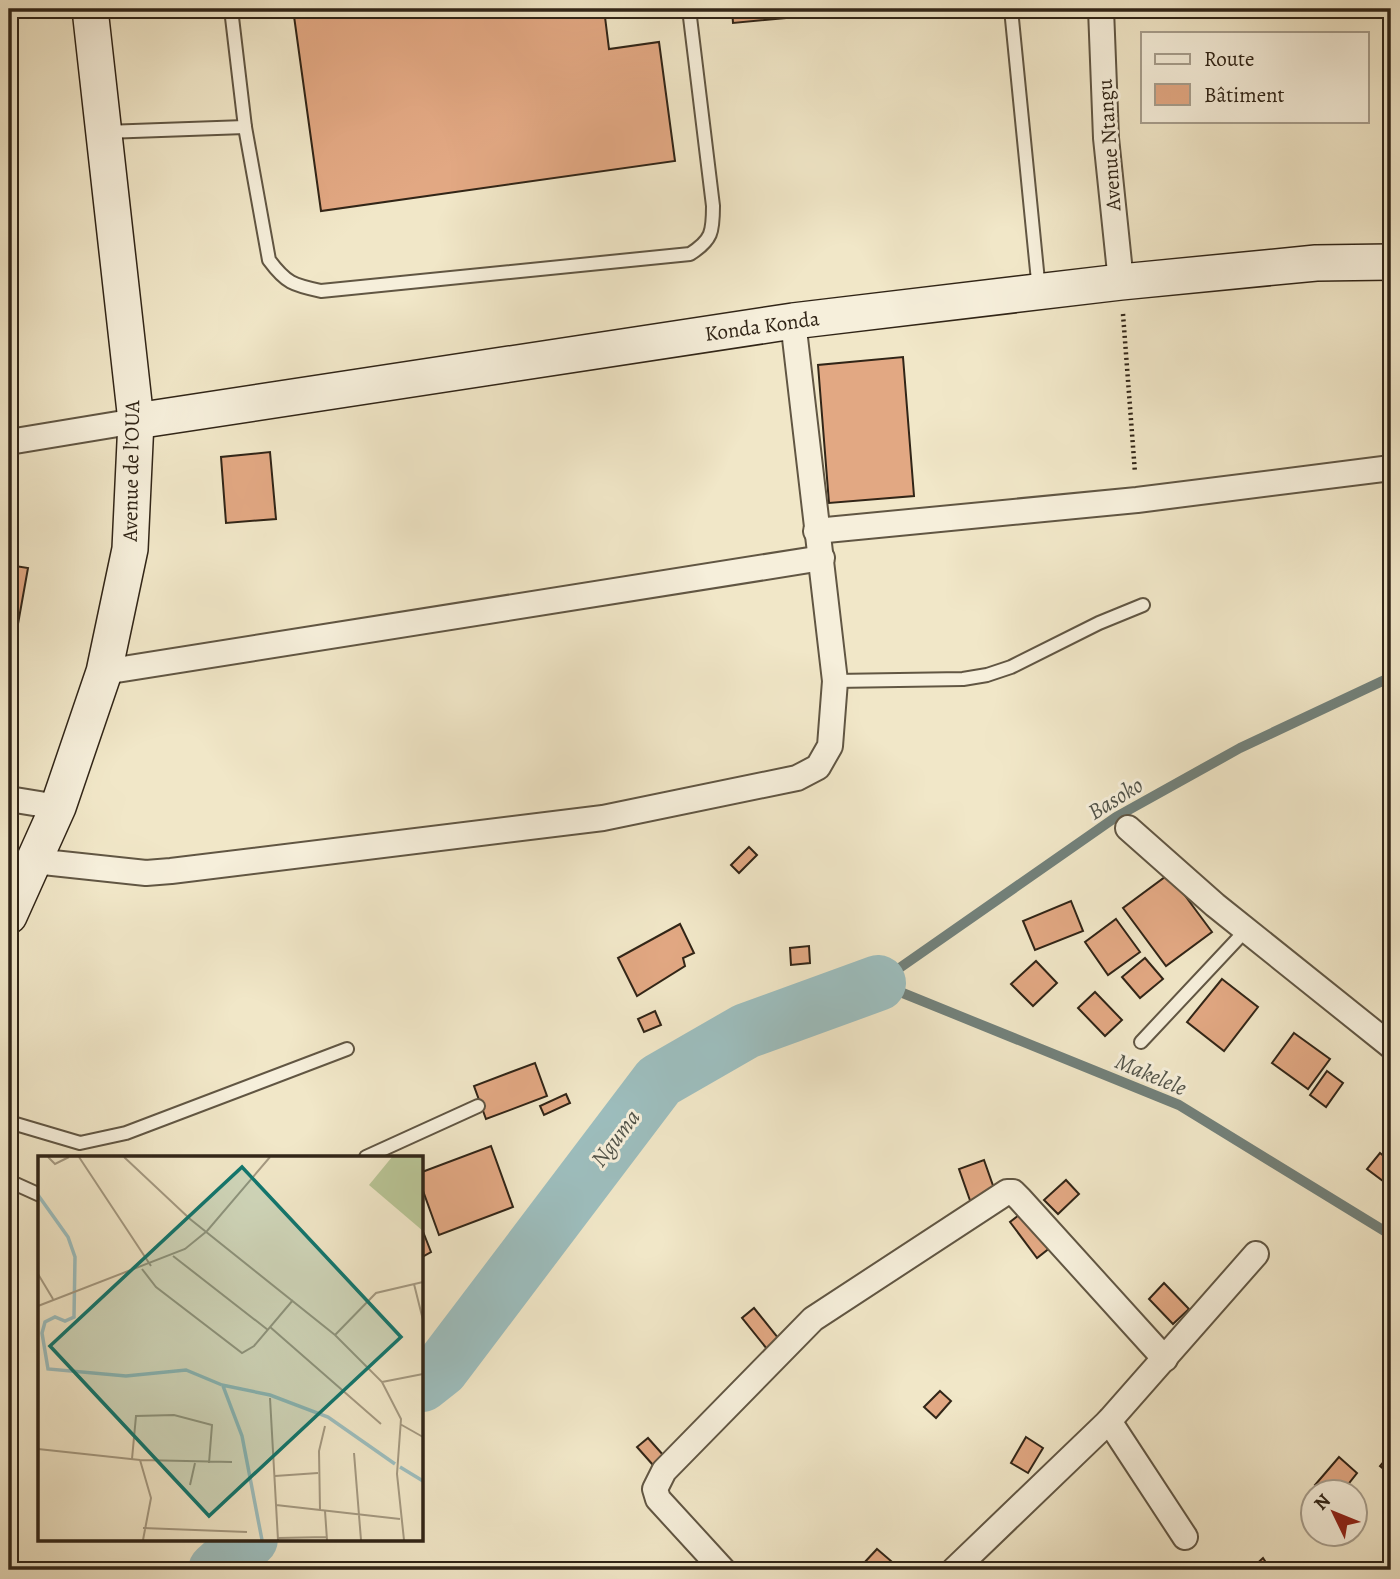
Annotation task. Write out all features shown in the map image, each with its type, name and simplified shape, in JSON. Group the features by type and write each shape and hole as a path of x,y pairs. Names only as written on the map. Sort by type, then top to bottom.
{"street":[{"name":"Avenue de l’OUA","path":"9,916 58,807 104,672 130,549 136,421 90,9"},
{"name":"Avenue Ntangu","path":"1101,9 1106,138 1121,282"},
{"name":"Konda Konda","path":"136,421 793,321 1121,282 1316,263 1391,262"},
{"path":"34,861 146,873 171,872 603,818 797,778 818,767 830,746 835,681 793,321"},
{"path":"9,442 136,421"},
{"path":"816,531 1137,500 1391,468"},
{"path":"104,672 822,558"},
{"path":"9,799 58,807"},
{"path":"1128,828 1246,930 1391,1046"},
{"path":"723,1570 658,1499 655,1489 664,1471 813,1319 1007,1192 1013,1192 1020,1199 1165,1359"},
{"path":"954,1570 1109,1421 1256,1254"},
{"path":"1109,1421 1185,1537"}],"lane":[{"path":"232,9 244,127 269,260 282,278 321,291 690,254 707,243 713,224 713,206 689,9"},
{"path":"1011,9 1039,291"},
{"path":"105,132 244,127"},
{"path":"835,681 963,679 987,676 1143,605"},
{"path":"1141,1042 1246,930"},
{"path":"9,1122 80,1143 126,1133 347,1049"},
{"path":"368,1156 478,1107"},
{"path":"9,1181 38,1194"}],"path":[{"path":"1121,282 1137,500"}],"building":[{"path":"293,9 604,9 609,49 659,42 675,161 321,211"},
{"path":"732,9 861,9 861,11 733,23"},
{"path":"903,357 914,496 829,503 818,365"},
{"path":"270,452 276,519 226,523 221,457"},
{"path":"9,565 28,568 9,674"},
{"path":"749,847 757,855 739,873 731,865"},
{"path":"1169,874 1212,932 1166,966 1123,908"},
{"path":"1071,901 1083,931 1035,950 1023,921"},
{"path":"1116,919 1140,952 1108,975 1085,942"},
{"path":"680,924 694,953 683,958 685,966 637,996 618,958"},
{"path":"809,946 810,963 791,965 790,948"},
{"path":"1145,958 1163,979 1140,998 1122,977"},
{"path":"1036,961 1057,983 1033,1006 1011,984"},
{"path":"1222,979 1258,1007 1224,1051 1187,1022"},
{"path":"1095,992 1122,1020 1105,1036 1078,1008"},
{"path":"655,1011 661,1025 644,1032 638,1019"},
{"path":"1294,1033 1330,1059 1308,1089 1272,1063"},
{"path":"535,1063 547,1096 486,1119 474,1086"},
{"path":"1327,1071 1343,1083 1326,1107 1310,1095"},
{"path":"566,1094 570,1103 544,1115 540,1106"},
{"path":"491,1146 513,1207 439,1235 424,1194 424,1171"},
{"path":"1380,1153 1391,1162 1391,1187 1367,1169"},
{"path":"984,1160 997,1197 972,1206 959,1169"},
{"path":"1066,1180 1079,1194 1058,1214 1044,1200"},
{"path":"1024,1211 1051,1247 1037,1258 1010,1222"},
{"path":"424,1234 431,1252 424,1256"},
{"path":"1164,1283 1189,1309 1173,1324 1149,1299"},
{"path":"754,1308 779,1339 767,1349 742,1318"},
{"path":"940,1391 951,1401 936,1418 924,1407"},
{"path":"1026,1437 1043,1448 1028,1473 1011,1463"},
{"path":"648,1438 664,1456 653,1465 637,1447"},
{"path":"1391,1453 1391,1475 1380,1466"},
{"path":"1339,1457 1357,1473 1353,1478 1321,1478"},
{"path":"877,1549 891,1561 882,1570 872,1570 864,1563"},
{"path":"1263,1558 1271,1570 1250,1570"}],"waterway":[{"name":"Basoko","path":"878,983 1116,817 1240,748 1391,677"},
{"name":"Makelele","path":"878,983 1179,1105 1391,1235"},
{"name":"Nguma","path":"424,1382 441,1369 659,1081 746,1031 878,983"},
{"name":"Nguma","path":"216,1570 249,1540"}]}
